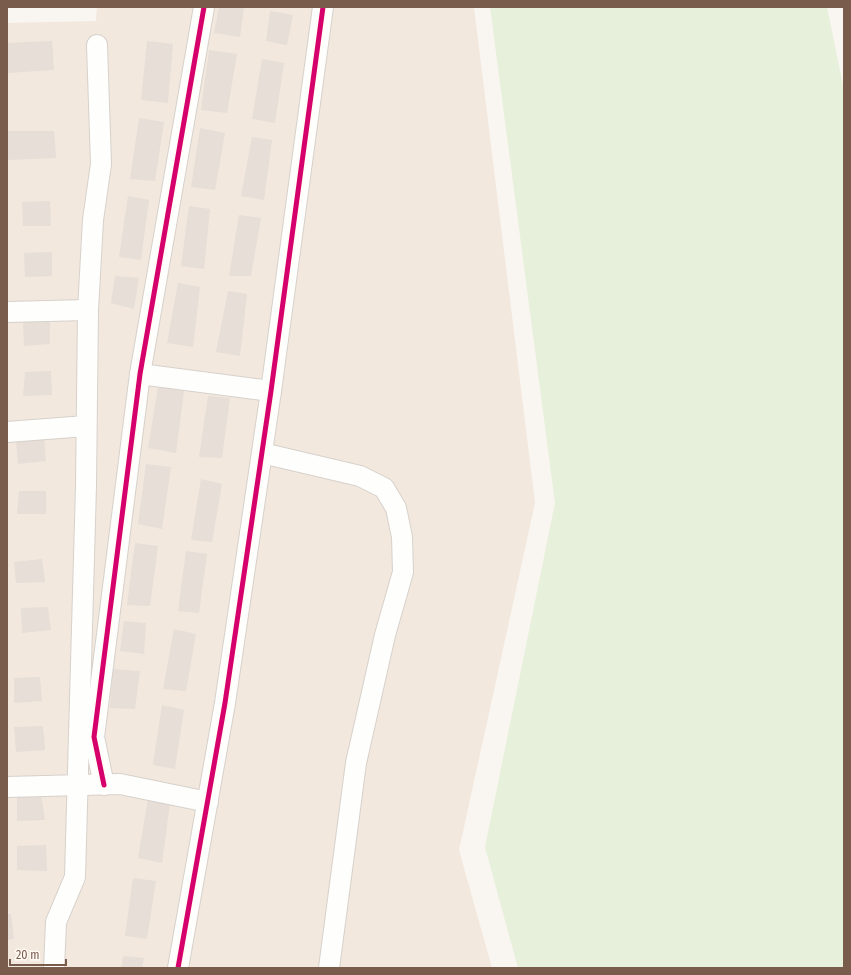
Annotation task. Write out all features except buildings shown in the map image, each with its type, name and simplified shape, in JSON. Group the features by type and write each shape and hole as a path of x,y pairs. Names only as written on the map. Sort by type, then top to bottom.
{"street":[{"path":"104,784 94,737 140,374 204,7"},
{"path":"178,968 225,703 271,391 323,7"},
{"path":"54,968 56,922 74,877 88,310 93,220 101,164 97,45"},
{"path":"7,312 88,310"},
{"path":"140,374 271,391"},
{"path":"7,432 86,426"},
{"path":"262,452 360,476 384,488 396,508 402,537 403,572 385,635 356,763 329,968"},
{"path":"7,787 120,784 208,802"}],"shaded area":[{"path":"97,7 474,7 535,503 459,850 492,968 7,968 7,23 96,21"}],"green space":[{"path":"490,7 827,7 844,90 844,968 518,968 485,847 555,503"}],"cycle path":[{"path":"104,785 94,737 140,374 204,7"},
{"path":"178,968 225,703 271,391 323,7"}]}
